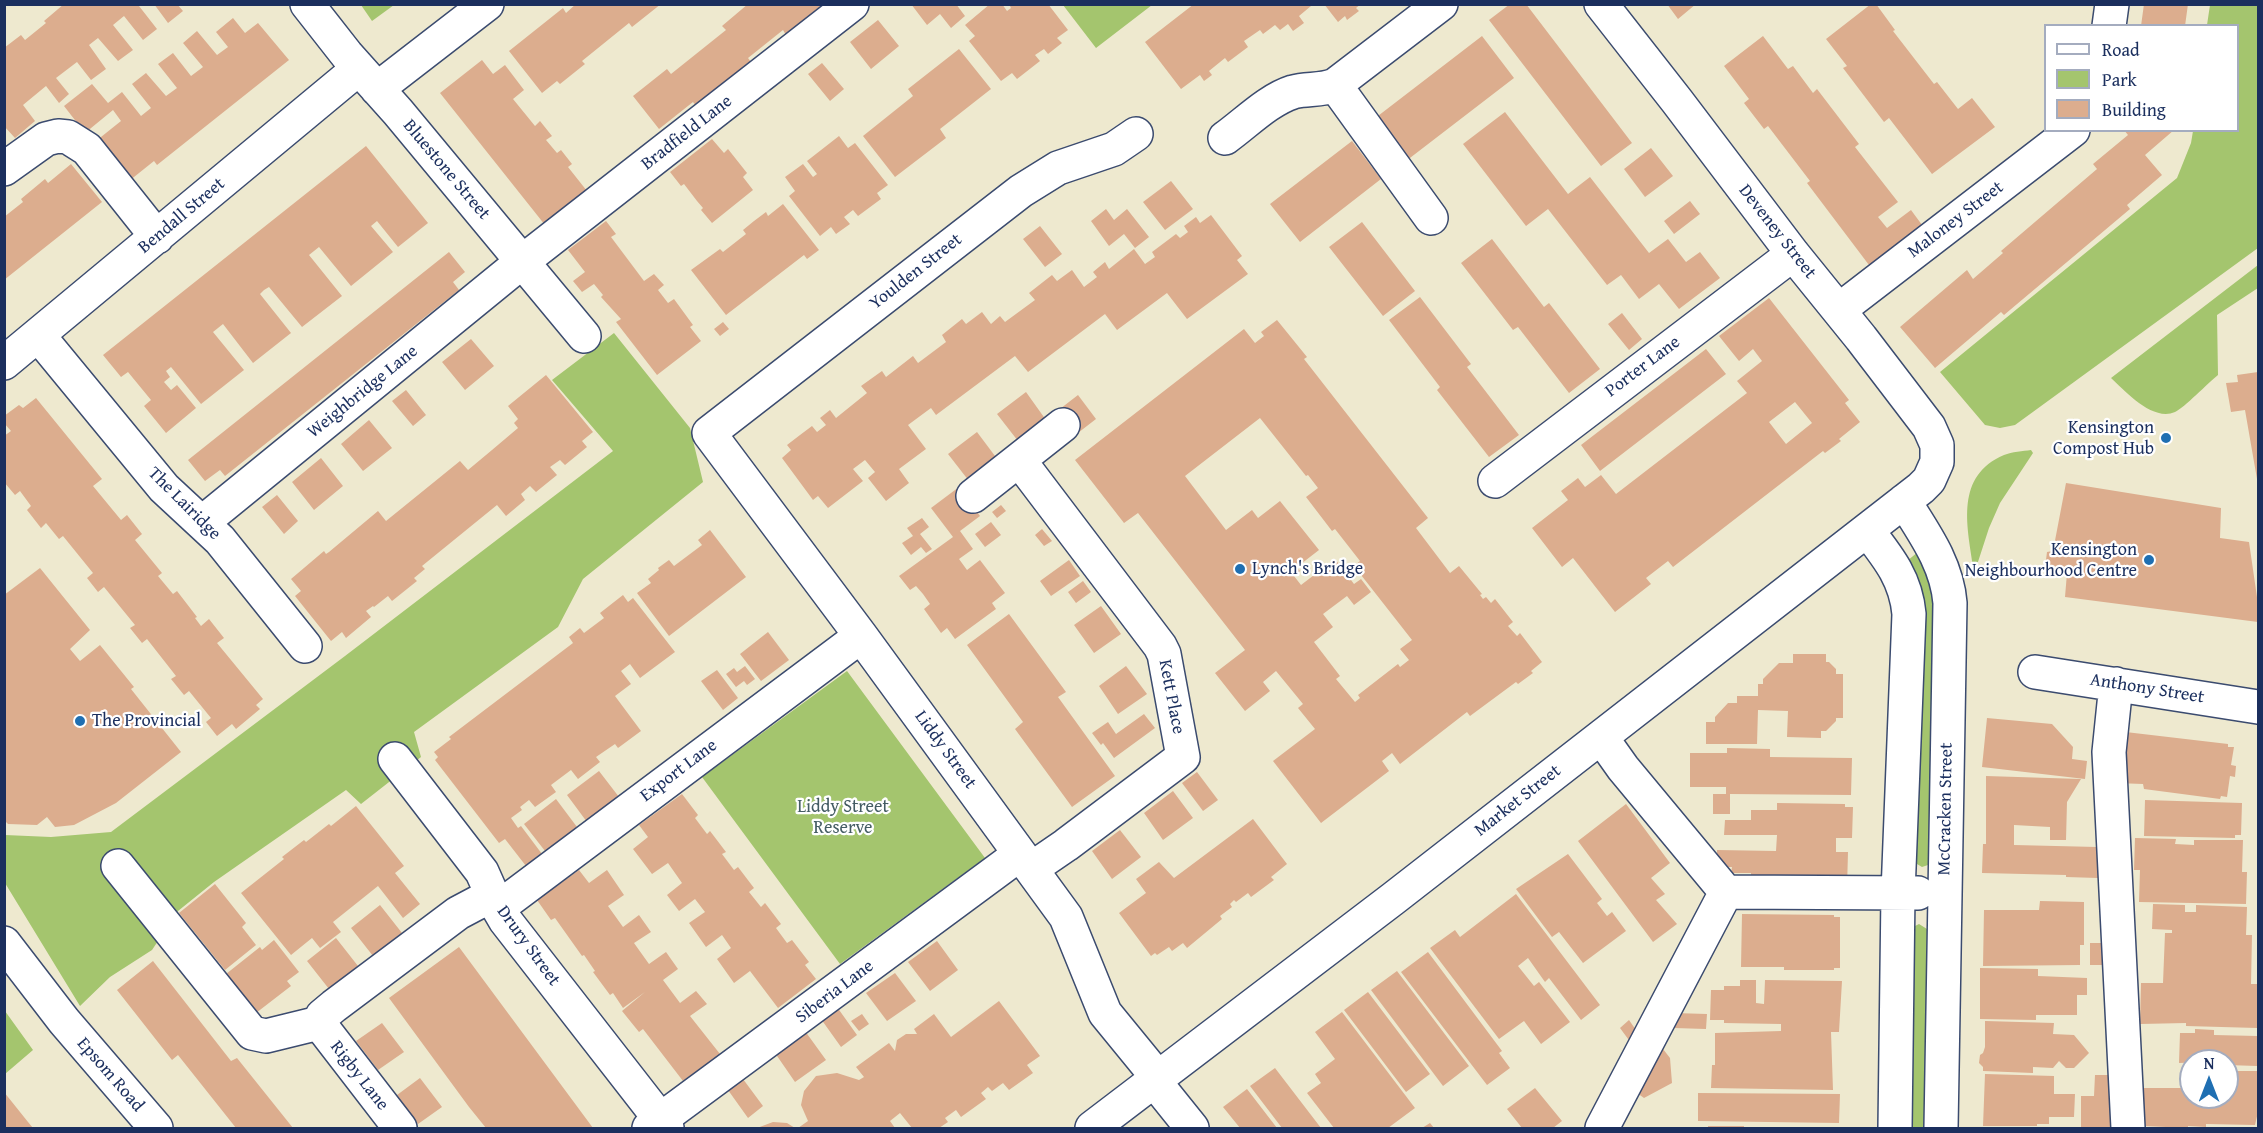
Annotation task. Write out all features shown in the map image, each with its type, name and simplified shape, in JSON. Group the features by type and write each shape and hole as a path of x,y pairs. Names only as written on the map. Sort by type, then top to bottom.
{"street":[{"name":"Bluestone Street","path":"307,4 584,336"},
{"name":"Bendall Street","path":"4,363 157,237 368,79 487,4"},
{"name":"Bradfield Lane","path":"523,261 852,4"},
{"path":"1225,138 1282,97 1294,92 1326,89 1335,85 1441,4"},
{"name":"Deveney Street","path":"1601,4 1929,427 1937,445 1936,465"},
{"path":"2109,24 2112,4"},
{"path":"1335,85 1431,218"},
{"name":"Maloney Street","path":"1839,310 2070,132"},
{"name":"Youlden Street","path":"709,433 1021,191 1054,170 1114,149 1136,134"},
{"path":"4,169 46,139 58,136 72,139 87,149 157,237"},
{"name":"Porter Lane","path":"1495,482 1793,254"},
{"name":"Weighbridge Lane","path":"203,522 523,261"},
{"name":"The Lairidge","path":"38,335 164,488 220,540 305,646"},
{"path":"973,496 1063,425"},
{"name":"Liddy Street","path":"709,433 1026,862 1071,927 1105,1013 1192,1128"},
{"name":"Kett Place","path":"1019,460 1162,649 1183,757 1066,845 1026,862"},
{"name":"Market Street","path":"1092,1128 1904,501 1925,484 1936,465"},
{"name":"McCracken Street","path":"1904,501 1933,548 1949,592 1941,1128"},
{"path":"1867,530 1900,575 1909,614 1898,893 1895,1128"},
{"name":"Export Lane","path":"319,1023 322,1016 334,1006 458,913 495,901 861,636"},
{"name":"Anthony Street","path":"2035,672 2259,707"},
{"path":"2116,684 2109,752 2128,1128"},
{"path":"1601,737 1623,768 1726,892 1944,894"},
{"name":"Drury Street","path":"395,759 478,866 495,901 659,1126"},
{"name":"Siberia Lane","path":"659,1126 1026,862"},
{"path":"118,866 252,1033 266,1036 319,1023"},
{"path":"1602,1128 1726,892"},
{"name":"Epsom Road","path":"4,943 64,1021 156,1128"},
{"name":"Epsom Road","path":"64,1021 132,1128"},
{"name":"Rigby Lane","path":"319,1023 400,1128"}],"green space":[{"path":"361,5 394,5 372,21"},
{"path":"1063,5 1152,5 1096,48"},
{"path":"2210,5 2258,5 2258,248 2015,425 2000,428 1985,425 1940,372 2177,178 2191,143 2193,132 2239,132 2239,24 2207,24"},
{"path":"2258,265 2258,288 2217,315 2218,375 2179,410 2167,414 2149,409 2140,404 2111,378"},
{"path":"614,333 690,428 703,482 583,579 558,627 414,732 421,757 361,804 346,790 214,882 178,911 152,950 110,977 80,1006 5,883 5,835 51,837 111,832 613,451 552,380"},
{"path":"2031,450 2033,453 2000,503 1976,568 1973,566 1968,534 1968,503 1971,489 1978,475 1988,464 2004,455"},
{"path":"1918,552 1933,589 1935,610 1932,861 1922,867 1917,864 1916,859 1920,614 1907,561"},
{"name":"Liddy Street Reserve","path":"847,671 985,858 840,964 702,777"},
{"path":"1919,924 1927,929 1925,1128 1908,1128 1911,928"},
{"path":"5,1011 33,1050 4,1074"}],"building":[{"path":"64,4 141,4 139,6 157,29 143,40 124,16 113,25 133,50 118,61 98,38 89,45 106,69 91,80 77,62 56,78 69,94 59,103 46,86 23,105 35,121 15,138 4,126 4,48 21,35 25,40"},
{"path":"154,4 177,4 183,11 168,23"},
{"path":"576,4 661,4 632,27 629,23 582,61 585,64 560,84 557,81 542,93 509,51 563,8 566,13"},
{"path":"748,4 823,4 786,35 783,30 748,58 751,62 696,106 693,102 659,129 633,96 667,69 671,74 726,30 722,26"},
{"path":"911,4 956,4 965,16 951,28 940,14 927,25"},
{"path":"990,4 1002,4 1007,11 1011,8 1009,4 1048,4 1068,30 1057,38 1062,43 1048,54 1044,49 1035,55 1040,61 1017,79 1012,73 1001,81 969,41 975,36 965,25"},
{"path":"1194,4 1310,4 1311,6 1299,16 1304,23 1293,31 1288,24 1280,30 1275,25 1263,34 1260,30 1244,41 1248,47 1228,62 1225,58 1209,71 1212,75 1204,81 1200,75 1181,89 1145,42"},
{"path":"1324,4 1361,4 1356,8 1359,11 1347,20 1345,16 1338,22"},
{"path":"1510,4 1526,4 1632,143 1601,166 1489,20"},
{"path":"1667,4 1696,4 1678,19"},
{"path":"1871,4 1876,4 1895,30 1893,31 1934,84 1937,82 1958,109 1972,98 1995,127 1932,174 1889,118 1884,122 1843,68 1847,66 1826,39"},
{"path":"2144,4 2188,4 2185,24 2141,24"},
{"path":"233,18 245,33 258,23 289,60 157,165 154,161 129,181 96,141 121,121 113,110 85,133 64,106 92,84 108,103 122,92 141,116 151,108 132,84 146,73 166,96 177,88 158,64 173,53 191,76 203,67 183,43 197,31 217,55 228,47 216,32"},
{"path":"878,20 899,46 871,69 850,42"},
{"path":"1482,36 1514,78 1406,161 1374,119"},
{"path":"1763,36 1788,69 1793,66 1813,93 1817,89 1859,144 1855,147 1898,202 1878,217 1887,228 1911,210 1925,229 1872,269 1807,183 1810,181 1768,126 1764,129 1744,103 1749,99 1724,66"},
{"path":"959,49 991,89 940,129 946,138 895,177 863,136 913,96 908,89"},
{"path":"482,60 493,74 505,65 524,90 513,99 535,126 540,121 552,136 546,140 557,153 561,150 572,164 568,167 587,191 545,225 440,93"},
{"path":"822,63 844,89 830,101 808,74"},
{"path":"1505,112 1568,194 1590,177 1649,253 1668,239 1686,262 1700,252 1720,278 1679,309 1659,284 1639,299 1621,275 1607,285 1548,209 1526,226 1463,144"},
{"path":"2126,132 2172,132 2145,155 2162,175 2127,205 2130,209 2004,315 2001,312 1935,368 1900,327 1967,270 1973,279 2003,253 2001,251 2097,169 2093,164 2128,135"},
{"path":"839,136 848,148 855,143 888,185 877,193 881,199 858,216 853,210 844,217 850,224 836,234 831,227 820,236 789,196 795,191 785,177 803,164 813,177 817,174 807,161"},
{"path":"712,139 724,153 728,149 747,173 743,177 753,190 712,223 684,184 681,186 670,172"},
{"path":"1352,141 1381,179 1300,242 1270,204"},
{"path":"366,146 428,223 398,247 377,221 371,226 393,252 351,286 319,247 309,255 342,296 302,327 269,287 264,290 260,294 291,333 253,363 223,324 213,332 244,370 201,404 171,367 166,371 170,377 164,382 171,390 177,385 196,408 166,433 144,406 151,400 128,372 121,377 103,355"},
{"path":"1651,148 1673,176 1645,197 1624,169"},
{"path":"71,164 102,202 4,280 4,217 23,202 21,199 45,179 48,183"},
{"path":"1171,181 1193,209 1165,230 1143,202"},
{"path":"1690,201 1700,214 1674,234 1664,221"},
{"path":"783,204 819,250 807,259 804,255 726,315 691,270 720,249 723,252 746,234 743,230 754,221 766,212 768,216"},
{"path":"1106,209 1114,220 1127,209 1149,237 1135,248 1124,234 1109,246 1091,221"},
{"path":"1211,215 1242,256 1237,260 1248,274 1187,319 1167,293 1117,330 1105,314 1028,372 1015,356 936,415 931,408 908,425 926,449 899,469 909,483 886,501 868,478 875,472 865,460 853,469 863,481 828,508 818,496 813,500 782,458 791,450 787,445 812,426 817,432 826,425 820,418 830,410 836,418 867,393 861,386 882,371 886,377 913,356 918,363 946,342 942,335 962,319 966,324 982,312 991,324 1000,316 1005,322 1035,300 1029,293 1052,275 1057,281 1072,270 1084,287 1097,277 1093,272 1105,262 1109,269 1134,249 1145,264 1155,257 1152,252 1176,234 1180,238 1188,232 1184,226 1196,217 1200,223"},
{"path":"606,221 616,234 611,237 644,281 654,274 664,285 658,290 668,303 674,299 693,325 690,327 701,341 657,375 616,322 621,319 601,297 603,295 594,284 582,292 573,281 585,272 568,250"},
{"path":"1362,222 1415,291 1383,316 1329,247"},
{"path":"1040,226 1062,254 1045,267 1023,239"},
{"path":"1492,239 1544,307 1549,303 1600,369 1569,393 1518,327 1513,330 1461,263"},
{"path":"449,252 465,272 453,282 459,290 225,476 220,470 205,481 188,460"},
{"path":"1420,297 1471,364 1467,367 1519,435 1489,457 1437,390 1440,387 1389,320"},
{"path":"1769,298 1849,400 1845,403 1860,422 1839,439 1841,441 1825,453 1823,451 1673,567 1668,561 1646,578 1651,584 1615,612 1573,558 1562,567 1532,528 1568,500 1561,491 1578,478 1585,487 1601,475 1616,494 1747,393 1737,381 1762,361 1753,349 1739,361 1719,336","holes":["1795,402 1812,423 1786,444 1769,422"]},
{"path":"1622,313 1642,339 1629,350 1608,324"},
{"name":"Lynch's Bridge","path":"1277,320 1307,357 1304,359 1428,518 1416,528 1450,573 1459,566 1482,594 1480,595 1483,599 1486,597 1491,603 1495,599 1513,622 1508,626 1517,636 1520,633 1542,662 1531,671 1533,673 1518,684 1516,682 1470,716 1467,712 1400,764 1392,753 1382,761 1389,771 1321,823 1273,761 1315,729 1298,708 1303,704 1276,671 1263,682 1270,691 1245,711 1215,673 1245,650 1138,513 1124,523 1075,460 1244,329 1255,343 1264,336 1261,332","holes":["1260,418 1306,476 1308,475 1318,488 1306,497 1332,531 1335,529 1360,561 1354,566 1412,640 1400,649 1409,660 1400,667 1398,664 1358,695 1360,698 1355,702 1336,679 1340,676 1314,642 1333,627 1323,614 1347,596 1354,605 1371,592 1361,579 1354,584 1335,559 1301,585 1294,576 1300,571 1297,567 1319,550 1280,501 1258,518 1252,510 1226,530 1185,476"]},
{"path":"723,322 729,329 720,336 714,329"},
{"path":"471,339 494,366 465,390 442,362"},
{"path":"1706,349 1726,374 1600,471 1581,445"},
{"path":"2258,372 2257,479 2245,410 2231,412 2226,383 2238,382 2237,375"},
{"path":"546,375 593,432 582,441 587,447 565,465 560,460 550,467 557,475 536,492 530,486 521,494 525,500 506,516 497,505 422,566 425,569 414,578 417,581 392,601 388,596 366,611 371,617 346,638 342,632 331,641 295,596 301,591 291,579 324,551 326,554 329,552 378,511 386,521 460,461 468,470 518,428 514,423 518,419 508,406"},
{"path":"406,390 426,415 413,426 392,401"},
{"path":"1026,392 1046,420 1018,441 997,414"},
{"path":"1078,395 1096,419 1074,436 1056,412"},
{"path":"36,398 102,479 93,486 121,520 127,515 142,534 135,540 162,573 158,576 173,594 177,591 201,626 209,619 224,638 217,643 263,699 256,705 260,709 236,729 232,724 217,736 206,722 211,718 189,691 184,695 171,679 176,676 147,639 142,643 130,628 135,625 104,587 98,592 87,578 93,573 63,536 59,539 46,523 41,528 27,510 31,506 20,491 15,495 4,482 6,472 4,470 4,436 11,431 4,423 4,416 19,405 23,408"},
{"path":"369,420 392,448 363,471 341,444"},
{"path":"977,432 998,460 969,481 948,454"},
{"path":"321,458 343,486 314,510 292,482"},
{"name":"Kensington Neighbourhood Centre","path":"2066,483 2221,508 2220,538 2249,542 2258,604 2258,622 2065,597 2067,573 2045,568 2047,552 2053,551"},
{"path":"959,487 980,516 960,531 973,549 959,559 967,570 980,560 1005,593 992,603 996,609 955,639 947,628 941,633 924,609 930,604 923,594 916,586 910,590 899,576 953,537 931,508"},
{"path":"277,495 298,521 284,534 262,507"},
{"path":"1001,505 1006,511 997,518 992,512"},
{"path":"922,518 929,527 920,534 932,549 926,553 921,547 911,555 902,543 913,536 907,528"},
{"path":"991,522 1001,535 985,547 975,534"},
{"path":"1042,529 1052,541 1044,546 1035,535"},
{"path":"710,530 746,577 669,636 637,593 651,583 648,579 659,570 658,568 669,560 674,566 702,545 698,540"},
{"path":"1069,560 1080,576 1051,596 1040,581"},
{"name":"The Provincial","path":"40,568 90,630 70,649 80,661 100,645 134,687 131,689 181,752 116,803 74,825 55,827 47,817 37,825 8,824 4,820 4,595"},
{"path":"1083,581 1091,592 1076,603 1068,592"},
{"path":"623,595 628,602 633,598 675,652 640,678 630,664 621,671 631,684 615,696 641,731 618,748 615,744 596,757 600,762 578,779 571,770 551,785 556,792 535,807 529,800 520,807 522,810 511,818 518,828 521,826 542,854 526,866 505,839 499,843 435,760 438,757 434,752 451,739 449,737 573,643 569,637 580,628 584,633 604,618 600,613"},
{"path":"1101,606 1121,634 1094,653 1074,625"},
{"path":"1009,614 1066,692 1058,697 1115,776 1072,807 1015,729 1023,722 967,645"},
{"path":"768,632 789,660 761,681 740,654"},
{"path":"1793,654 1826,654 1826,662 1836,669 1836,674 1843,674 1843,718 1836,718 1836,721 1826,731 1821,731 1821,738 1787,737 1788,711 1758,710 1757,744 1706,744 1706,722 1715,722 1715,717 1728,703 1737,703 1737,696 1758,696 1758,684 1763,684 1763,679 1779,663 1793,663"},
{"path":"745,666 755,679 747,685 744,681 736,687 726,674 734,668 737,672"},
{"path":"1126,666 1147,694 1118,714 1099,686"},
{"path":"717,670 738,698 723,710 701,681"},
{"path":"1144,714 1155,728 1114,758 1092,733 1108,722 1116,734"},
{"path":"1987,718 2052,724 2073,747 2072,759 2087,761 2085,779 1982,767"},
{"path":"2117,731 2228,744 2228,747 2234,747 2231,765 2236,766 2235,777 2230,776 2227,797 2221,796 2220,799 2144,789 2143,784 2116,783"},
{"path":"1727,748 1770,749 1770,757 1852,758 1851,795 1730,794 1730,814 1713,814 1713,794 1726,794 1726,787 1690,787 1690,753 1727,753"},
{"path":"599,771 619,797 587,822 567,795"},
{"path":"1197,772 1218,800 1203,811 1182,783"},
{"path":"1986,776 2081,779 2067,802 2066,840 2050,840 2050,827 2014,825 2014,845 2097,847 2098,878 1982,873 1983,844 1986,844"},
{"path":"1173,791 1193,818 1163,840 1144,813"},
{"path":"682,794 698,815 695,818 707,834 710,831 726,852 722,854 734,870 738,867 754,888 749,892 761,907 765,903 781,924 776,928 787,943 792,940 809,962 805,965 816,979 778,1008 750,971 734,983 717,959 731,948 722,935 706,947 689,923 705,912 695,899 679,911 667,895 682,883 668,863 652,874 633,849 648,837 639,825"},
{"path":"556,799 577,827 545,851 524,824"},
{"path":"2145,800 2242,803 2241,835 2235,835 2235,838 2144,836"},
{"path":"1777,803 1845,804 1845,807 1853,807 1852,838 1836,838 1836,852 1848,852 1847,888 1751,887 1751,873 1731,873 1732,867 1717,867 1717,850 1776,851 1777,835 1724,835 1725,820 1751,820 1751,810 1777,810"},
{"path":"1626,804 1670,863 1651,878 1665,894 1656,900 1677,924 1653,942 1578,841"},
{"path":"356,806 404,866 395,873 420,904 403,918 378,886 333,922 341,932 320,948 312,938 291,955 241,893 304,840 306,842 329,824 331,826"},
{"path":"1253,819 1287,864 1271,877 1274,880 1251,897 1248,893 1236,902 1234,900 1230,904 1232,907 1220,916 1222,919 1187,948 1183,943 1172,951 1169,947 1151,956 1119,913 1146,893 1136,879 1159,862 1174,878"},
{"path":"1120,830 1141,857 1112,879 1092,851"},
{"path":"2135,838 2176,839 2175,844 2194,845 2194,840 2243,840 2242,872 2247,872 2246,904 2139,902 2140,870 2134,870"},
{"path":"1568,854 1602,899 1597,903 1607,916 1612,912 1626,931 1583,963 1559,932 1552,937 1516,889"},
{"path":"579,870 589,883 607,870 624,895 608,906 623,927 639,915 651,932 634,943 649,964 666,952 678,969 663,980 680,1003 696,991 707,1004 690,1016 720,1054 683,1081 643,1029 639,1032 622,1011 645,992 623,1008 613,993 610,995 584,955 582,956 555,918 551,920 537,900"},
{"path":"215,884 246,923 242,927 256,945 225,970 179,913"},
{"path":"1516,894 1600,1005 1581,1020 1549,978 1545,982 1528,958 1518,966 1534,986 1539,982 1570,1022 1541,1044 1524,1021 1499,1039 1430,948 1455,930 1460,937"},
{"path":"2040,901 2084,902 2084,945 2080,945 2080,965 1983,966 1984,910 2039,910"},
{"path":"2153,904 2185,905 2185,912 2196,912 2196,905 2247,907 2246,935 2252,935 2251,984 2258,984 2257,1028 2186,1026 2186,1023 2140,1024 2141,983 2163,983 2165,933 2172,933 2172,930 2152,929"},
{"path":"380,905 402,933 373,956 351,928"},
{"path":"1742,914 1834,915 1834,917 1840,917 1840,968 1784,970 1784,967 1741,967"},
{"path":"336,938 358,966 329,989 307,961"},
{"path":"274,940 299,972 287,981 291,986 256,1013 226,974 260,947 262,950"},
{"path":"937,941 958,970 930,991 908,962"},
{"path":"2090,943 2106,943 2106,965 2090,965"},
{"path":"459,947 593,1128 486,1128 469,1107 389,998"},
{"path":"1428,952 1502,1051 1499,1053 1510,1068 1487,1085 1401,972"},
{"path":"153,961 231,1061 237,1058 293,1128 236,1128 178,1055 172,1060 117,990"},
{"path":"1980,968 2038,969 2038,976 2087,978 2087,995 2077,995 2077,1015 2036,1015 2036,1020 1980,1019"},
{"path":"1397,971 1469,1066 1443,1086 1371,990"},
{"path":"895,973 916,1001 887,1021 866,993"},
{"path":"1740,980 1756,980 1756,1003 1764,1004 1765,980 1842,981 1839,1032 1831,1032 1833,1090 1711,1088 1712,1065 1715,1065 1715,1033 1781,1031 1781,1024 1724,1023 1724,1020 1710,1020 1711,990 1724,990 1724,986 1740,986"},
{"path":"1368,992 1430,1074 1406,1092 1344,1010"},
{"path":"999,1001 1040,1056 1027,1065 1033,1073 1009,1090 1003,1083 992,1091 988,1087 981,1093 986,1099 961,1117 956,1110 945,1118 948,1122 939,1128 912,1128 900,1113 890,1121 895,1128 798,1128 808,1121 801,1105 804,1091 816,1076 837,1073 859,1080 864,1077 856,1067 889,1043 895,1051 897,1040 906,1034 917,1034 914,1029 934,1014 951,1037"},
{"path":"837,1007 857,1035 841,1047 821,1019"},
{"path":"1342,1012 1415,1108 1388,1128 1334,1128 1307,1093 1321,1083 1315,1074 1335,1059 1315,1032"},
{"path":"1674,1013 1707,1014 1706,1029 1674,1028"},
{"path":"862,1014 869,1024 859,1031 851,1021"},
{"path":"1629,1020 1638,1033 1634,1047 1620,1028"},
{"path":"1985,1021 2054,1023 2053,1034 2074,1035 2089,1053 2074,1068 2066,1068 2059,1061 2053,1068 2033,1067 2033,1073 1983,1071 1979,1063 1980,1055 1985,1047"},
{"path":"382,1023 404,1052 378,1070 356,1041"},
{"path":"2195,1029 2214,1030 2214,1035 2257,1036 2257,1066 2239,1065 2239,1049 2179,1049 2180,1033 2195,1033"},
{"path":"805,1031 826,1060 795,1082 775,1053"},
{"path":"1656,1040 1670,1058 1672,1083 1644,1098 1633,1090"},
{"path":"1275,1068 1321,1128 1282,1128 1250,1086"},
{"path":"2239,1071 2258,1071 2258,1112 2255,1125 2206,1124 2206,1127 2188,1126 2188,1128 2144,1126 2143,1088 2179,1088 2179,1109 2239,1109"},
{"path":"1985,1074 2054,1076 2054,1094 2075,1094 2074,1117 2049,1117 2049,1124 2037,1124 2037,1126 1983,1126"},
{"path":"2095,1075 2115,1075 2114,1128 2081,1128 2081,1096 2094,1096"},
{"path":"420,1078 442,1107 418,1124 397,1095"},
{"path":"743,1079 763,1106 748,1118 728,1090"},
{"path":"1535,1088 1562,1121 1553,1128 1522,1128 1507,1109"},
{"path":"1247,1089 1277,1128 1240,1128 1223,1107"},
{"path":"4,1092 28,1122 33,1128 4,1128"},
{"path":"1698,1093 1840,1094 1839,1123 1698,1121"},
{"path":"773,1122 787,1123 795,1128 757,1128"},
{"path":"1430,1123 1434,1128 1422,1128"},
{"path":"1708,1126 1744,1126 1744,1128 1708,1128"}],"place":[{"name":"Kensington Compost Hub","path":"2166,438"},
{"name":"Kensington Neighbourhood Centre","path":"2149,560"},
{"name":"Lynch's Bridge","path":"1240,569"},
{"name":"The Provincial","path":"80,721"}]}
